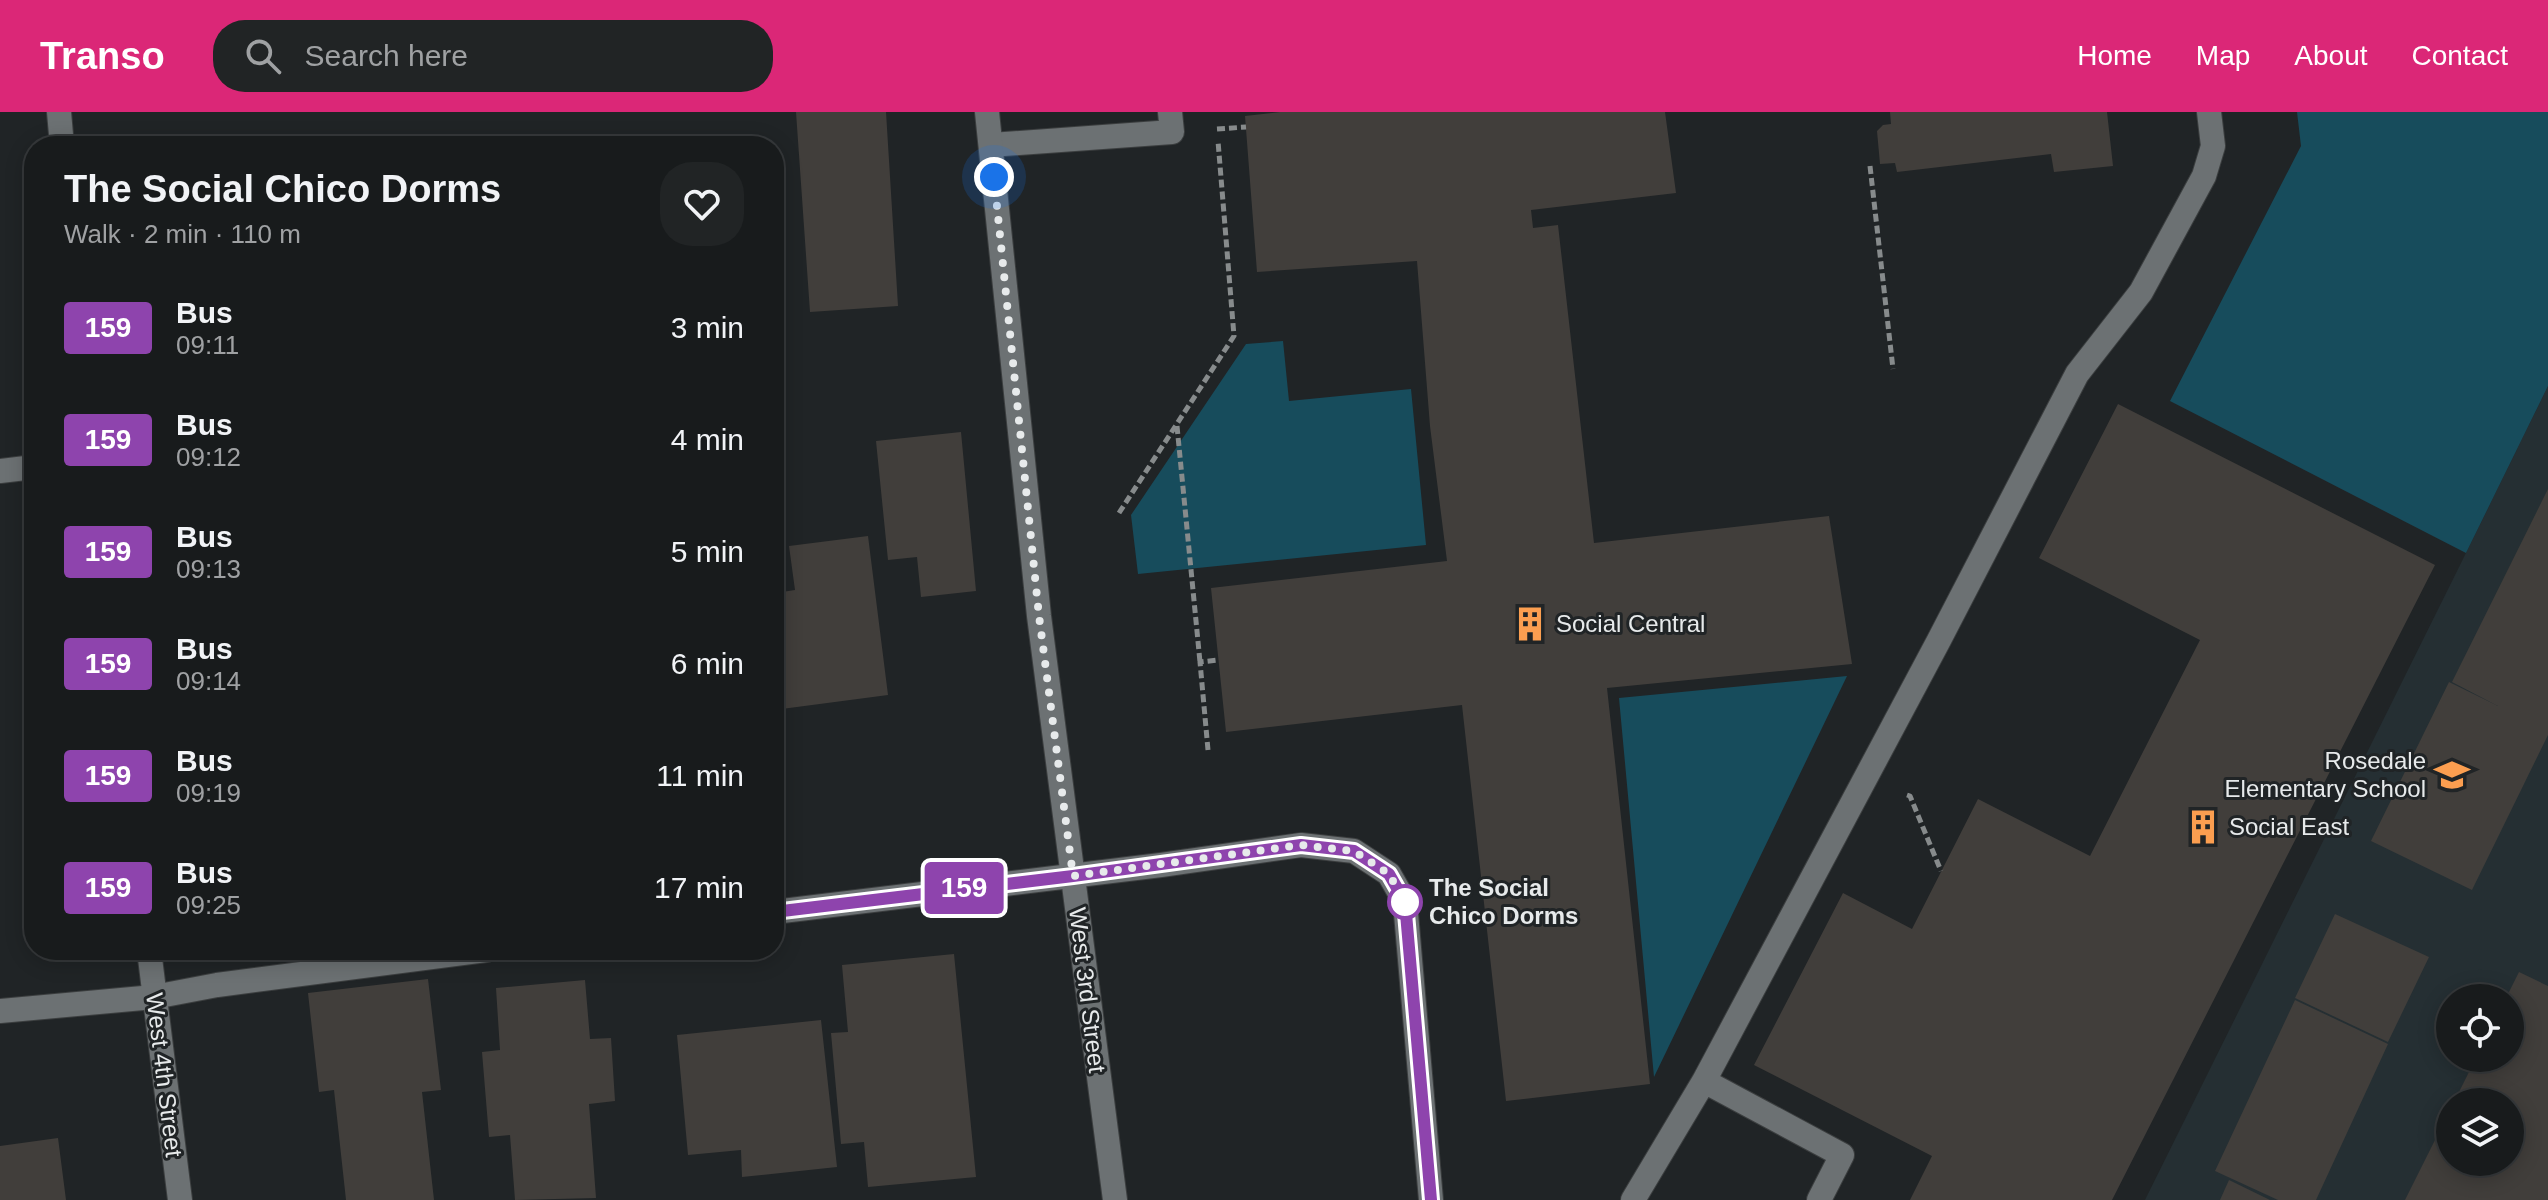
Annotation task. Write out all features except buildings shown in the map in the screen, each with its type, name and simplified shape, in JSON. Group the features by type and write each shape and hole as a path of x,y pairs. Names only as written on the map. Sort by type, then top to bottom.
{"street":[{"path":"59,112 61,136"},
{"name":"West 3rd Street","path":"987,112 1039,616 1115,1200"},
{"path":"991,145 1172,132 1170,112"},
{"path":"1633,1200 1704,1081 2077,374 2141,292 2204,176 2213,146 2209,112"},
{"path":"0,471 24,468"},
{"path":"784,911 1301,845 1354,851 1389,874 1405,902 1431,1200"},
{"name":"West 4th Street","path":"150,960 180,1200"},
{"path":"0,1011 154,997 217,985 409,960"},
{"path":"1704,1081 1842,1155 1819,1200"}],"path":[{"path":"1225,129 1246,127"},
{"path":"1119,513 1234,336 1219,160"},
{"path":"1870,166 1893,369"},
{"path":"1176,425 1208,750"},
{"path":"1200,662 1218,660"},
{"path":"1910,796 1941,871"}],"shaded area":[{"path":"2297,112 2548,112 2548,386 2466,553 2170,401 2301,146"},
{"path":"1283,341 1289,401 1411,389 1426,545 1138,574 1131,515 1246,344"},
{"name":"Rosedale Elementary School","path":"2548,386 2548,1200 2145,1200 2466,553"},
{"path":"1847,676 1654,1077 1619,698"}],"bus line":[{"name":"159","path":"784,911 1301,845 1354,851 1389,874 1405,902 1431,1200"}],"place":[{"name":"Social Central","path":"1530,624"},
{"name":"Rosedale Elementary School","path":"2452,775"},
{"name":"Social East","path":"2203,827"},
{"name":"The Social Chico Dorms","path":"1405,902"}],"route":[{"path":"994,177 1039,616 1073,876 1301,845 1354,851 1389,874 1405,902"}]}
